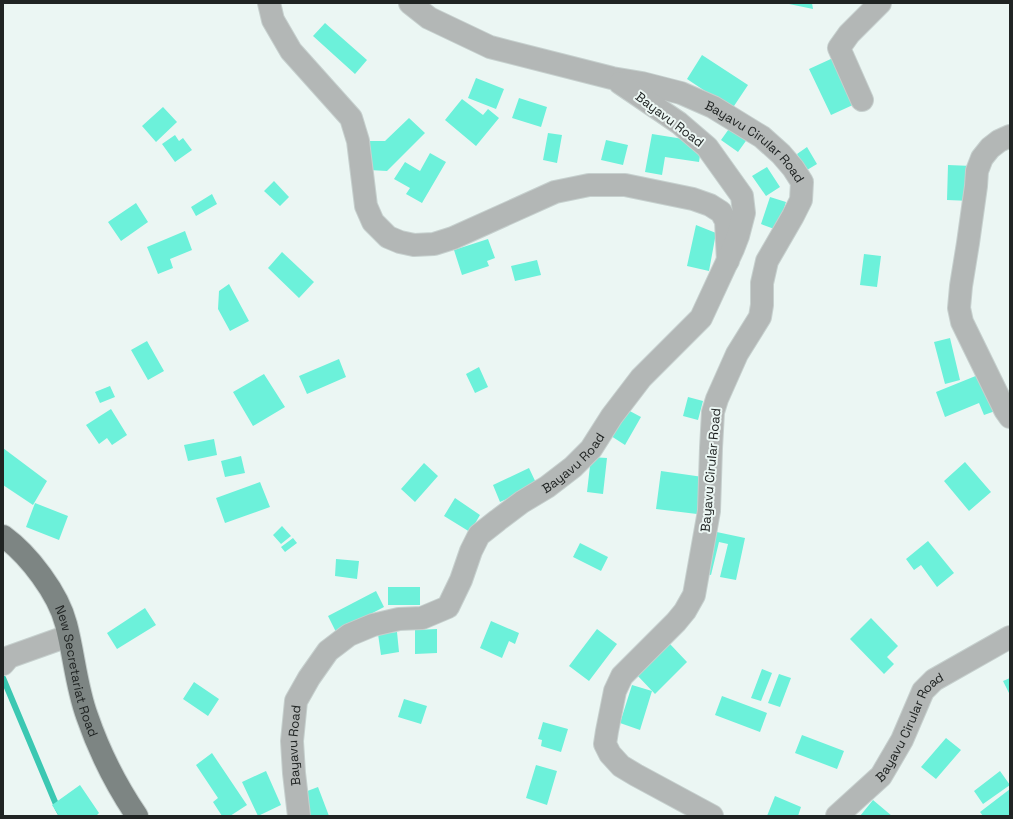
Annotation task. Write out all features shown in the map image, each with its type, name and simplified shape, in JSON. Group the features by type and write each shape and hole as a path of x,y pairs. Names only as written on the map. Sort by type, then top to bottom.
{"main road":[{"name":"New Secretariat Road","path":"3,536 38,570 54,596 66,623 74,666 87,715 105,761 126,799 138,816"}],"street":[{"path":"269,3 273,20 291,51 350,118 358,141 366,206 373,222 388,237 400,242 414,245 434,244 453,238 555,192 589,185 625,185 693,199 710,205 721,212 726,221 728,261"},
{"name":"Bayavu Cirular Road","path":"410,3 430,18 490,47 612,78 642,83 681,93 714,107 762,137 794,168 802,182 800,200 793,216 767,261 762,283 762,306 760,317 737,354 726,377 713,412 709,511 694,595 686,611 622,676 615,691 605,744 610,754 621,766 712,816"},
{"path":"862,100 839,48 849,34 880,3"},
{"name":"Bayavu Road","path":"299,816 292,741 296,701 309,678 328,651 349,635 373,625 400,619 422,618 448,607 461,580 471,551 479,535 522,502 547,487 573,467 591,449 612,416 641,378 701,318 728,261 738,236 744,212 742,196 706,146 679,123 612,78"},
{"path":"1010,136 999,141 990,148 982,158 977,171 959,308 962,322 1004,410 1010,417"},
{"path":"3,664 9,657 68,636"},
{"name":"Bayavu Cirular Road","path":"837,816 881,776 902,740 923,691 934,680 1010,637"}],"building":[{"path":"812,3 813,9 789,4"},
{"path":"325,23 367,60 355,74 313,36"},
{"path":"702,55 748,85 732,109 687,79"},
{"path":"833,58 855,104 831,115 809,69"},
{"path":"476,78 504,89 496,109 468,98"},
{"path":"519,98 547,107 541,127 512,118"},
{"path":"462,99 483,115 488,109 499,118 476,146 445,120"},
{"path":"163,107 177,122 156,142 142,126"},
{"path":"409,118 425,133 387,171 369,170 369,141 385,141"},
{"path":"731,126 748,138 738,152 721,140"},
{"path":"548,133 562,135 557,163 543,160"},
{"path":"652,134 702,142 699,162 665,157 662,175 645,172"},
{"path":"175,135 179,141 183,138 192,150 175,162 162,144"},
{"path":"606,140 628,145 623,165 601,160"},
{"path":"807,147 817,164 807,170 797,154"},
{"path":"430,153 446,162 422,203 406,194 410,188 394,179 405,162 420,171"},
{"path":"948,165 972,166 970,201 947,200"},
{"path":"767,167 780,187 766,196 752,176"},
{"path":"274,181 289,197 280,206 264,191"},
{"path":"212,194 217,204 196,216 191,207"},
{"path":"770,197 786,202 777,230 761,224"},
{"path":"136,203 148,222 121,241 108,222"},
{"path":"696,225 716,233 709,271 687,266"},
{"path":"185,231 192,250 170,259 173,268 158,274 147,247"},
{"path":"488,239 495,258 487,261 489,266 462,275 454,250"},
{"path":"282,252 314,282 299,298 268,268"},
{"path":"864,254 881,256 877,287 860,285"},
{"path":"537,260 541,275 515,281 511,266"},
{"path":"229,284 249,321 230,331 218,309 219,291"},
{"path":"950,338 960,380 945,384 934,342"},
{"path":"147,341 164,371 148,380 131,350"},
{"path":"339,359 346,377 307,394 299,376"},
{"path":"479,367 488,387 475,393 466,374"},
{"path":"983,373 998,410 984,415 979,403 945,417 936,392"},
{"path":"264,374 285,407 253,426 233,392"},
{"path":"110,386 115,397 100,403 95,392"},
{"path":"688,397 703,401 698,420 683,416"},
{"path":"111,409 127,435 112,445 107,438 99,444 86,425"},
{"path":"626,409 641,417 625,445 611,436"},
{"path":"214,439 217,455 188,461 184,445"},
{"path":"3,448 47,481 33,505 3,485"},
{"path":"241,456 245,473 225,477 221,461"},
{"path":"591,457 607,458 603,494 587,492"},
{"path":"965,462 991,492 969,511 944,481"},
{"path":"424,463 438,476 415,502 401,489"},
{"path":"529,468 537,485 500,502 493,485"},
{"path":"661,471 703,477 697,514 656,509"},
{"path":"260,482 270,507 225,523 216,498"},
{"path":"455,498 480,515 470,532 444,516"},
{"path":"35,503 68,516 59,540 26,527"},
{"path":"282,526 291,536 281,544 273,535"},
{"path":"712,531 745,538 736,580 720,577 728,544 719,542 711,575 703,573"},
{"path":"293,538 297,543 285,552 281,547"},
{"path":"928,541 954,573 937,587 921,565 914,570 906,559"},
{"path":"580,543 608,557 601,571 573,557"},
{"path":"336,559 359,561 357,579 335,576"},
{"path":"388,587 420,587 420,605 388,605"},
{"path":"376,591 384,607 336,632 328,616"},
{"path":"145,608 156,625 117,649 107,633"},
{"path":"871,618 898,646 887,657 894,664 884,674 850,639"},
{"path":"491,621 519,633 515,644 509,641 502,658 480,648"},
{"path":"437,629 437,653 415,654 415,630"},
{"path":"597,629 617,644 589,681 569,666"},
{"path":"397,632 399,652 381,655 378,634"},
{"path":"670,644 687,662 655,694 637,675"},
{"path":"762,669 772,673 761,701 751,698"},
{"path":"779,674 791,678 780,707 768,703"},
{"path":"1010,678 1010,695 1003,681"},
{"path":"194,682 219,699 208,716 183,699"},
{"path":"632,685 652,691 640,730 620,723"},
{"path":"722,696 767,713 760,732 715,715"},
{"path":"404,699 427,706 421,724 398,717"},
{"path":"543,722 568,729 561,752 541,746 542,740 538,739"},
{"path":"802,735 844,751 837,769 795,753"},
{"path":"946,738 961,750 936,779 921,767"},
{"path":"212,753 247,805 230,816 222,816 213,802 218,798 196,765"},
{"path":"536,765 557,771 547,805 526,798"},
{"path":"266,771 281,805 258,816 242,782"},
{"path":"1000,771 1010,785 983,804 974,791"},
{"path":"80,785 99,813 96,816 59,816 52,805"},
{"path":"318,787 329,816 310,816 302,793"},
{"path":"1010,789 1010,816 983,816 980,812"},
{"path":"775,796 801,807 798,816 767,816"},
{"path":"873,800 892,816 860,816"}],"waterway":[{"path":"3,678 62,816"}]}
